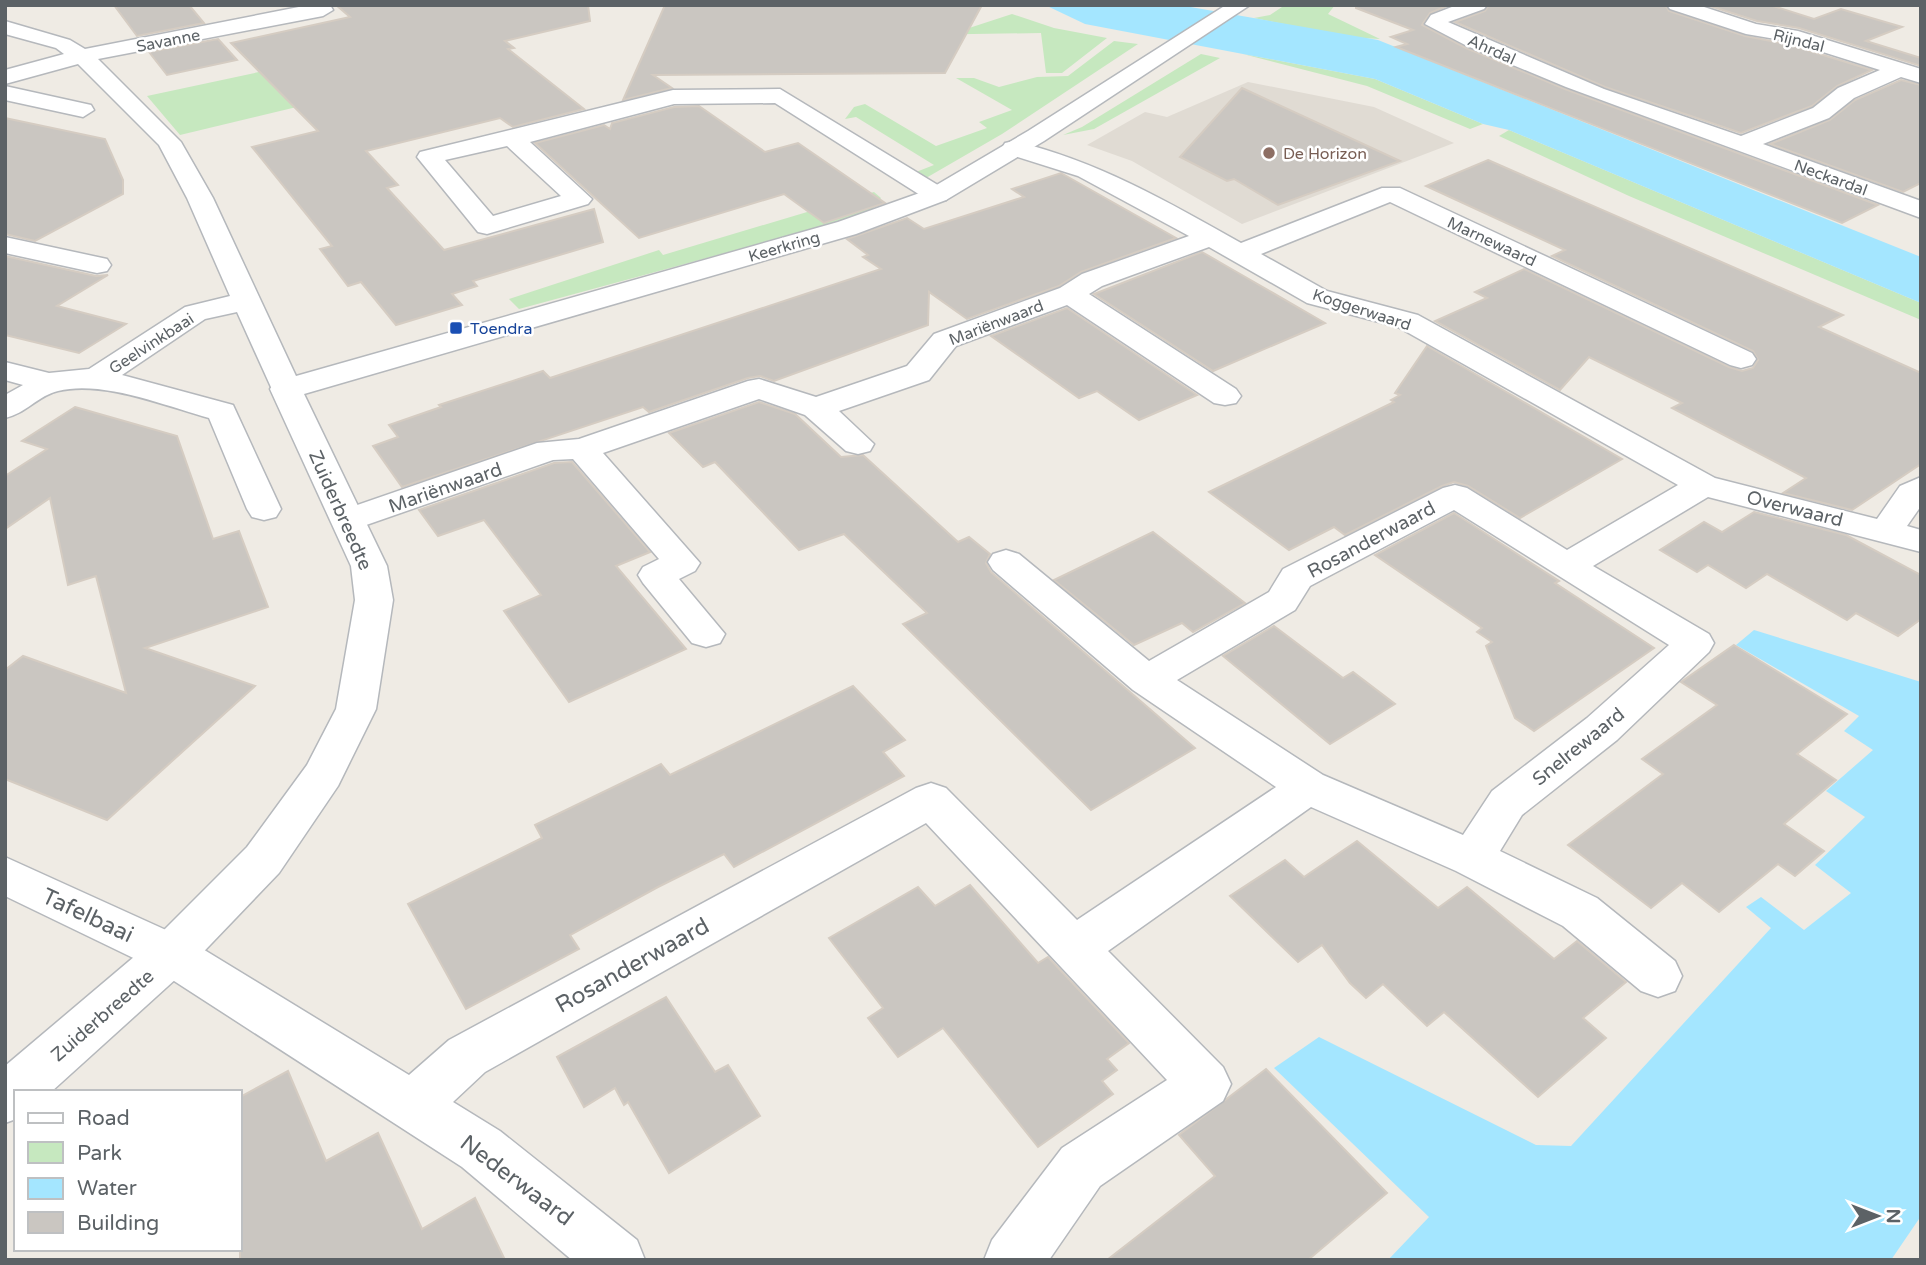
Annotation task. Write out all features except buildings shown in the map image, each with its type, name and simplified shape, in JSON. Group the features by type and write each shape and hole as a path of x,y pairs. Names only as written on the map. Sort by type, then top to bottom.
{"street":[{"path":"237,5 253,24"},
{"name":"Savanne","path":"5,77 82,56 323,10 318,5"},
{"name":"Ahrdal","path":"1477,5 1438,19 1435,24 1493,48 1508,58 1600,92"},
{"name":"Rijndal","path":"1677,5 1753,30 1791,34 1910,73"},
{"name":"Keerkring","path":"286,389 847,228 937,195 1237,7"},
{"name":"Zuiderbreedte","path":"5,27 63,44 82,56 169,142 200,198 286,389 349,520 369,566 374,600 356,709 323,775 263,860 172,954 16,1090"},
{"path":"1741,144 1821,113 1846,93 1910,73"},
{"name":"Neckardal","path":"1600,92 1921,210"},
{"path":"5,93 83,110"},
{"path":"513,139 579,199 487,226 429,157 495,140 513,139 673,97 780,96 937,195"},
{"name":"Koggerwaard","path":"1014,148 1087,171 1128,190 1317,297 1408,321 1703,485"},
{"name":"Marnewaard","path":"1239,253 1391,193 1741,359"},
{"name":"Mariënwaard","path":"816,408 918,373 945,340 1070,294 1092,279 1211,237"},
{"path":"5,245 97,265"},
{"name":"Mariënwaard","path":"1070,294 1225,396"},
{"name":"Geelvinkbaai","path":"97,378 195,313 247,302"},
{"name":"Geelvinkbaai","path":"5,370 50,382 97,378 222,412 264,509"},
{"name":"Geelvinkbaai","path":"5,409 50,382"},
{"name":"Mariënwaard","path":"349,520 549,450 582,449 760,388 816,408 858,444"},
{"path":"582,449 682,563 656,575 706,634"},
{"path":"1566,566 1703,485"},
{"name":"Overwaard","path":"1703,485 1921,541"},
{"path":"1886,532 1912,494 1921,487"},
{"name":"Rosanderwaard","path":"1147,680 1282,601 1296,578 1455,495 1566,566 1695,643"},
{"path":"1006,562 1147,680 1308,787 1472,858 1580,912 1658,975"},
{"name":"Snelrewaard","path":"1472,858 1507,803 1602,729 1695,643"},
{"path":"1074,948 1308,787"},
{"name":"Rosanderwaard","path":"412,1106 467,1056 931,800 1205,1084 1081,1167 1020,1253 1012,1260"},
{"name":"Tafelbaai","path":"5,875 172,954"},
{"path":"172,954 412,1106"},
{"name":"Nederwaard","path":"412,1106 481,1149 617,1260"}],"shaded area":[{"name":"De Horizon","path":"1248,82 1374,107 1454,143 1242,224 1132,161 1087,145 1145,112 1167,117"}],"green space":[{"path":"1285,5 1335,5 1328,14 1380,39 1346,37 1254,18 1270,15"},
{"path":"1012,14 1054,28 1107,38 1062,73 1046,73 1041,33 724,38 963,30"},
{"path":"1114,41 1138,44 1002,134 926,178 916,172 934,165 856,117 845,119 854,107 865,104 936,146 987,128 979,122 1012,110 956,78 974,78 999,87 1037,77 1068,76"},
{"path":"1201,54 1220,58 1094,129 1063,135 1082,127"},
{"path":"1243,54 1375,79 1483,124 1470,129 1367,86"},
{"path":"320,59 476,64 180,135 147,96"},
{"path":"1509,130 1921,303 1921,320 1629,196 1499,136"},
{"path":"874,192 881,198 869,214 519,309 509,299 659,250 663,255"}],"water":[{"path":"1045,5 1179,5 1378,40 1921,257 1921,303 1509,130 1483,124 1375,79 1085,24"},
{"path":"1754,630 1921,682 1921,1216 1891,1260 1388,1260 1429,1217 1274,1068 1319,1037 1536,1145 1571,1146 1771,928 1746,907 1761,897 1804,930 1851,893 1815,865 1865,817 1826,791 1873,750 1844,731 1859,716 1736,645"}],"place":[{"name":"De Horizon","path":"1269,153"},
{"name":"Toendra","path":"456,328"}]}
